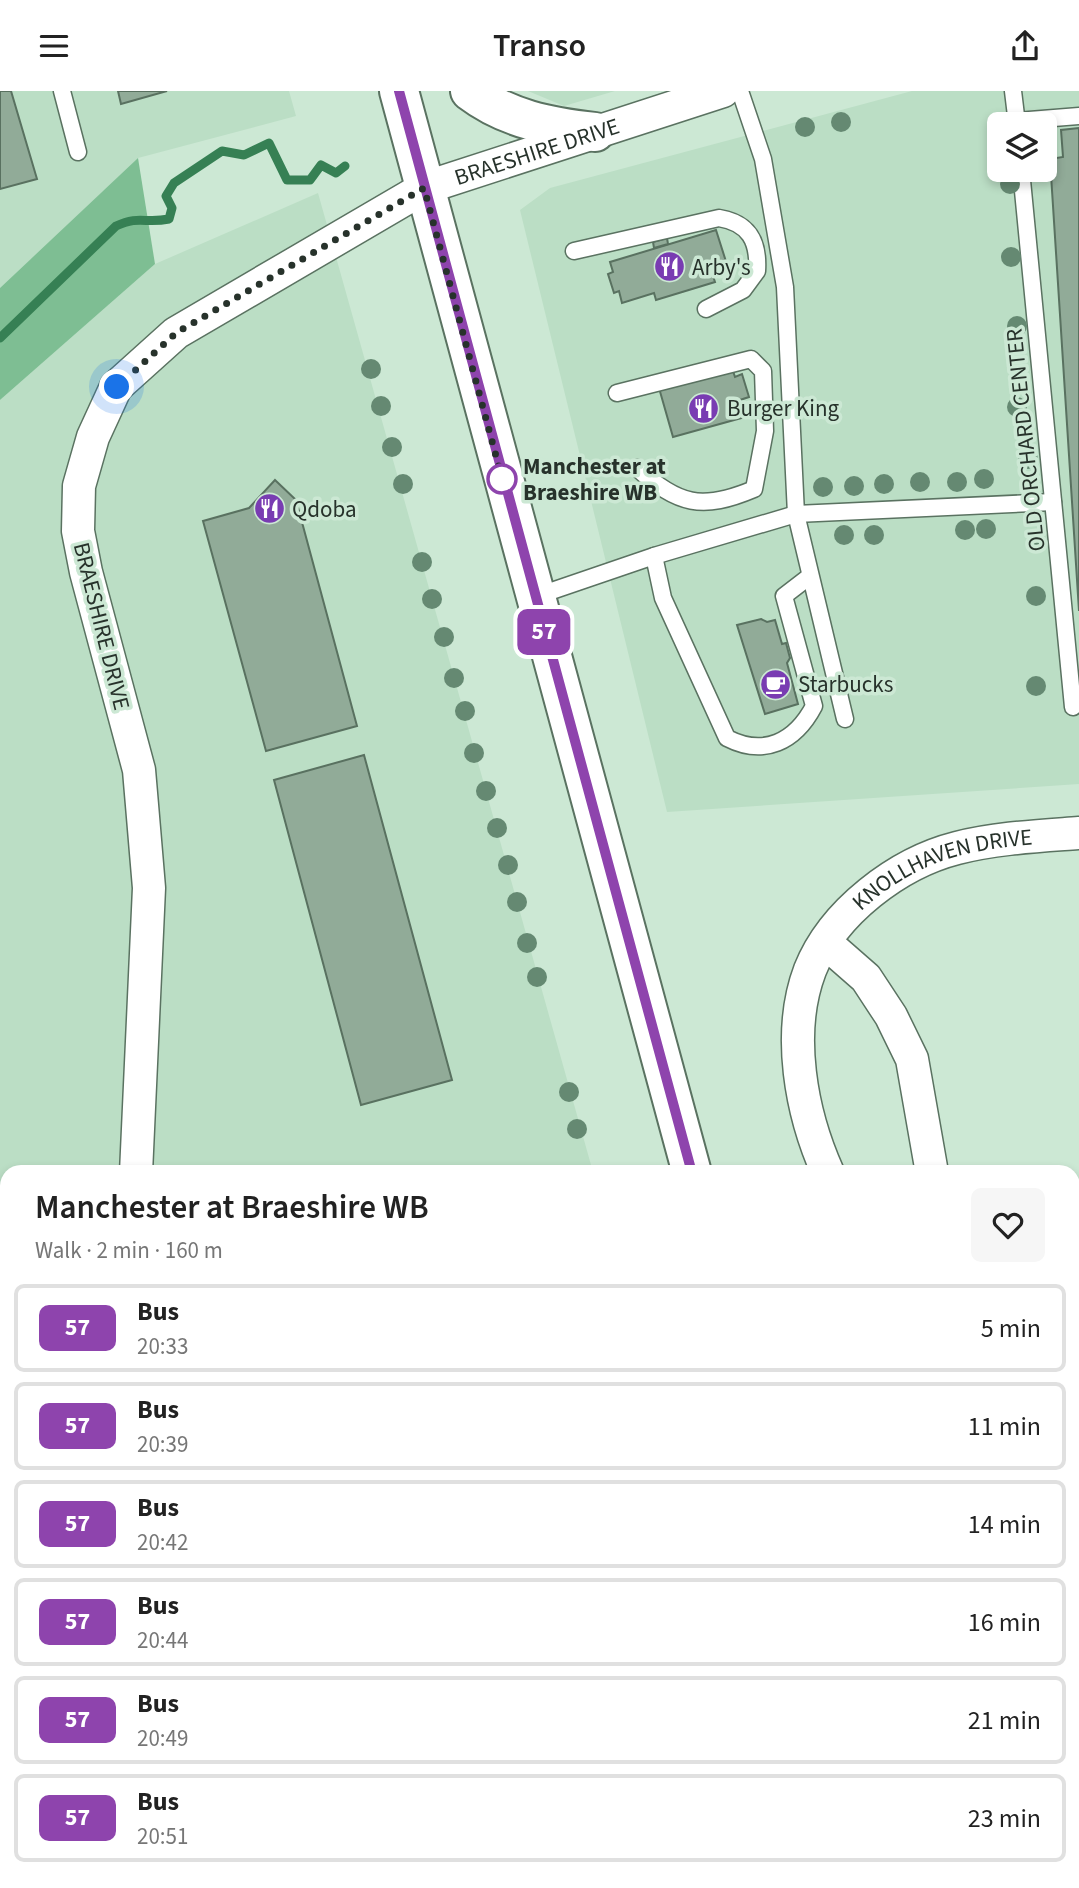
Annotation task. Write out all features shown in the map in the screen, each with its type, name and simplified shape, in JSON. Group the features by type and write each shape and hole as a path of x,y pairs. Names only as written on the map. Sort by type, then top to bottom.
{"main road":[{"path":"399,91 690,1165"},
{"path":"470,91 507,114 560,129 595,132"}],"street":[{"name":"BRAESHIRE DRIVE","path":"136,1165 149,888 139,770 86,572 78,531 79,487 93,437 117,387 176,333 424,188 723,91"},
{"name":"KNOLLHAVEN DRIVE","path":"824,1165 814,1143 800,1066 803,998 811,968 826,943 859,901 878,885 910,867 957,848 1079,833"},
{"path":"826,943 866,978 891,1016 912,1059 931,1165"}],"lane":[{"path":"62,91 78,152"},
{"path":"740,91 763,159 785,287 796,514 845,719"},
{"path":"1013,91 1015,112"},
{"path":"1057,118 1079,116"},
{"name":"OLD ORCHARD CENTER","path":"1022,182 1073,706"},
{"path":"574,251 719,218 737,221 748,231 754,244 757,271 744,291 706,309"},
{"path":"617,393 751,359 763,371 765,431 754,489 727,500 698,502 666,493 637,468"},
{"path":"534,597 654,556 796,514 1053,502"},
{"path":"654,556 663,598 727,738 751,748 766,747 792,736 803,727 814,706 784,596 810,576"}],"shaded area":[{"path":"0,91 289,91 296,116 138,158 0,288"},
{"path":"528,91 615,91 564,106"},
{"path":"912,91 1079,91 1079,784 667,812 520,210 550,188"},
{"path":"318,193 591,1165 0,1165 0,400 155,264"}],"green space":[{"path":"138,158 155,264 0,400 0,288"}],"building":[{"path":"0,91 11,91 37,179 0,189"},
{"path":"118,91 167,91 121,104"},
{"path":"1079,128 1079,611 1051,182 1057,182 1057,158 1063,157 1061,130"},
{"name":"Arby's","path":"716,230 729,271 713,276 715,282 656,300 654,293 622,303 619,291 614,293 608,274 613,272 610,262"},
{"path":"667,238 668,244 654,248 653,242"},
{"name":"Burger King","path":"732,368 735,377 742,374 749,397 740,400 745,417 673,437 659,388"},
{"path":"275,480 296,500 357,726 266,751 203,521 249,508"},
{"name":"Starbucks","path":"761,619 767,622 775,620 782,644 786,643 790,658 787,663 798,704 765,714 737,625"},
{"path":"364,755 452,1080 361,1105 274,780"}],"waterway":[{"path":"0,338 116,226 137,220 169,219 172,208 166,196 174,183 222,151 244,155 269,143 287,180 310,180 321,165 336,173 345,166"}],"bus line":[{"name":"57","path":"399,91 690,1165"}],"place":[{"name":"Arby's","path":"669,267"},
{"name":"Burger King","path":"704,408"},
{"name":"Manchester at Braeshire WB","path":"502,479"},
{"name":"Qdoba","path":"269,509"},
{"name":"Starbucks","path":"775,684"}],"route":[{"path":"117,387 176,333 424,188 503,482 502,479"}]}
